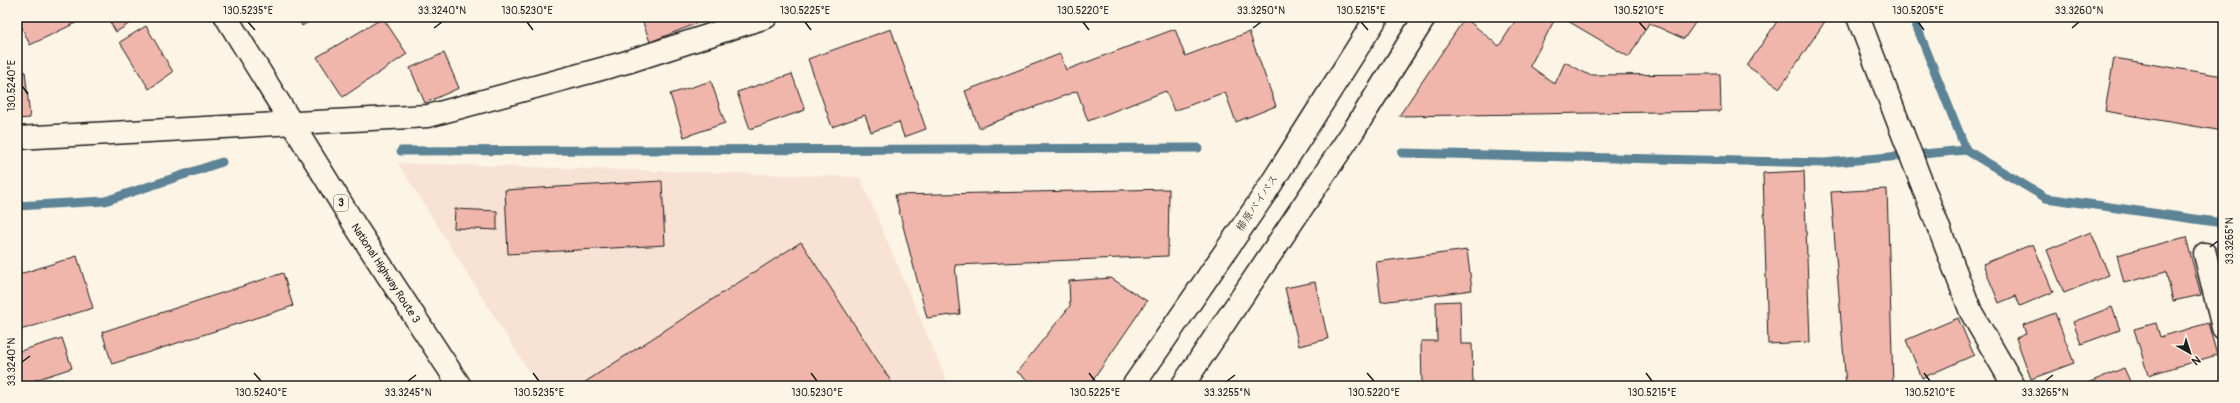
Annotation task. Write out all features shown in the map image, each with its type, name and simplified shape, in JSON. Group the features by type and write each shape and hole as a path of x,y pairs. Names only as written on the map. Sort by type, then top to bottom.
{"main road":[{"name":"National Highway Route 3","path":"226,17 356,227 460,386"},
{"path":"17,138 428,116 627,62 766,17"},
{"name":"櫛原バイパス","path":"1133,386 1264,195 1377,17"},
{"path":"1182,386 1354,130 1425,17"},
{"path":"1858,17 1971,312 2014,386"},
{"path":"2205,254 2223,328"}],"shaded area":[{"path":"398,163 860,177 949,386 538,386"}],"building":[{"path":"17,17 88,17 30,45"},
{"path":"107,17 140,17 116,32"},
{"path":"298,17 316,17 302,26"},
{"path":"641,17 713,17 650,42"},
{"path":"1518,17 1556,17 1530,66 1555,84 1565,62 1589,75 1720,74 1721,111 1399,116 1465,18 1499,46"},
{"path":"1561,17 1699,17 1684,39 1649,23 1629,57"},
{"path":"1780,17 1828,17 1780,88 1747,66"},
{"path":"383,18 407,54 343,97 317,57"},
{"path":"146,26 173,72 149,89 120,42"},
{"path":"891,29 926,129 904,137 899,122 871,132 865,115 832,127 808,59"},
{"path":"1175,29 1185,56 1249,32 1276,106 1236,122 1225,92 1174,111 1166,91 1088,121 1077,91 979,128 965,91 1060,54 1066,70"},
{"path":"444,53 459,88 425,103 410,68"},
{"path":"2114,58 2223,76 2223,131 2105,111"},
{"path":"25,71 30,118 17,119 17,72"},
{"path":"792,74 805,110 750,129 737,92"},
{"path":"711,81 725,123 684,137 670,94"},
{"path":"1804,171 1810,342 1768,344 1763,173"},
{"path":"662,181 665,245 508,254 505,190"},
{"path":"1169,189 1168,256 955,265 960,314 927,318 895,195"},
{"path":"1887,189 1893,386 1846,386 1831,192"},
{"path":"455,209 497,211 497,230 454,228"},
{"path":"2091,232 2109,275 2064,293 2047,250"},
{"path":"2186,237 2201,295 2173,301 2166,272 2124,283 2117,255"},
{"path":"801,242 894,386 579,386"},
{"path":"2033,244 2053,292 2020,306 2016,296 1999,303 1983,264"},
{"path":"1467,250 1472,290 1381,302 1376,262"},
{"path":"77,256 93,308 17,331 17,275"},
{"path":"283,273 293,306 112,364 102,332"},
{"path":"1111,278 1147,301 1089,386 1036,386 1017,372 1070,306 1069,281"},
{"path":"1315,282 1328,339 1299,346 1285,288"},
{"path":"1460,301 1461,344 1472,344 1473,386 1422,386 1421,341 1437,341 1436,302"},
{"path":"2112,307 2120,330 2081,344 2073,322"},
{"path":"2055,313 2074,363 2031,379 2016,338 2026,334 2023,325"},
{"path":"1958,318 1974,355 1922,378 1906,340"},
{"path":"2156,323 2160,337 2208,323 2217,355 2148,375 2134,329"},
{"path":"62,338 72,368 17,386 17,352"},
{"path":"2124,368 2132,386 2080,386"}],"waterway":[{"path":"1913,17 1966,150"},
{"path":"401,151 1198,148"},
{"path":"1402,153 1824,163 1966,150 2046,198 2223,223"},
{"path":"17,206 105,201 222,162"}]}
